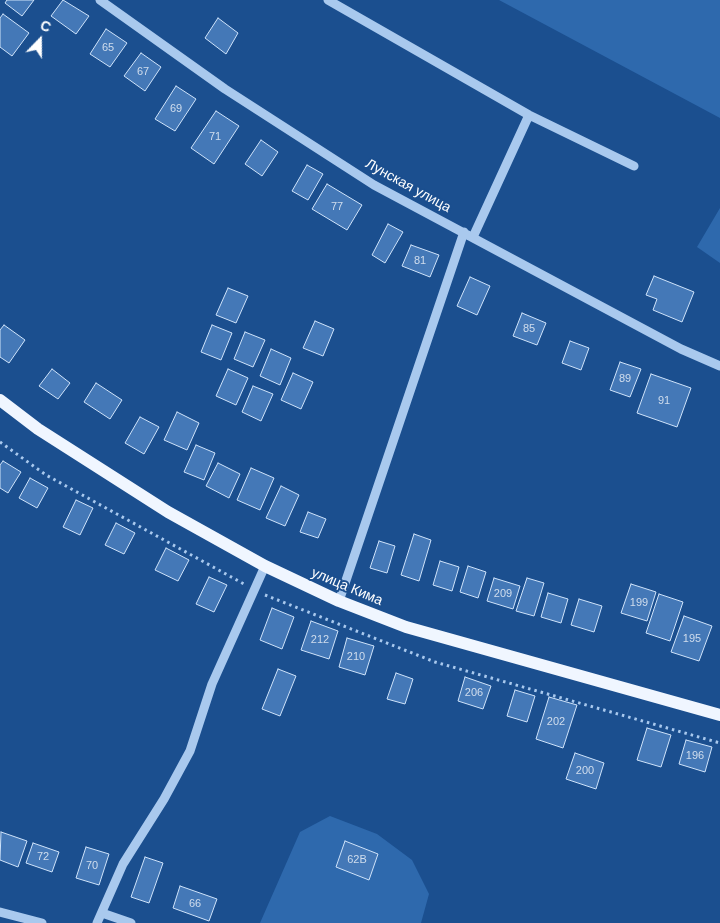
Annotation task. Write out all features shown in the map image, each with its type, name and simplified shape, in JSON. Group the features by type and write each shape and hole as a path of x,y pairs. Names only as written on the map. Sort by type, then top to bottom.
{"main road":[{"name":"улица Кима","path":"0,400 38,429 102,472 265,566 339,602 406,627 720,715"}],"street":[{"name":"Лунская улица","path":"100,0 225,89 374,185 681,349 720,366"},
{"path":"328,0 529,115 634,166"},
{"path":"473,237 529,115"},
{"path":"339,602 464,232"},
{"path":"98,923 123,864 164,799 190,752 212,684 265,566"},
{"path":"0,912 42,923"},
{"path":"102,913 132,923"}],"shaded area":[{"path":"499,0 720,0 720,118"},
{"path":"720,208 720,263 697,247"},
{"path":"330,816 377,834 412,860 429,894 421,923 260,923 300,832"}],"building":[{"path":"7,0 34,0 22,16 5,3"},
{"path":"63,0 89,16 76,34 51,16"},
{"path":"3,14 29,33 12,56 0,47 0,18"},
{"path":"218,18 238,33 226,54 205,38"},
{"path":"106,29 127,43 110,67 90,54"},
{"path":"141,53 161,67 145,91 124,76"},
{"path":"176,86 196,99 175,131 155,119"},
{"path":"216,111 239,126 214,164 191,148"},
{"path":"261,140 278,152 262,176 245,164"},
{"path":"307,165 323,174 308,200 292,191"},
{"path":"327,184 362,205 347,230 312,209"},
{"path":"388,224 403,232 385,263 372,255"},
{"path":"411,245 439,255 430,277 402,266"},
{"path":"654,276 694,292 682,322 653,310 657,299 646,295"},
{"path":"470,277 490,286 477,315 457,306"},
{"path":"228,288 248,296 236,323 216,315"},
{"path":"522,313 546,323 537,345 513,336"},
{"path":"315,321 334,329 323,356 303,348"},
{"path":"4,325 25,340 9,363 0,357 0,330"},
{"path":"212,325 232,333 221,360 201,352"},
{"path":"245,332 265,340 253,367 234,359"},
{"path":"570,341 589,348 581,370 562,363"},
{"path":"271,349 291,358 280,385 260,376"},
{"path":"620,362 641,369 630,397 610,390"},
{"path":"52,369 70,383 58,399 39,386"},
{"path":"228,369 248,378 236,405 216,396"},
{"path":"293,373 313,382 301,409 281,400"},
{"path":"651,374 691,388 677,427 637,413"},
{"path":"96,383 122,400 110,419 84,402"},
{"path":"253,386 273,394 261,421 242,412"},
{"path":"177,412 199,423 187,450 164,440"},
{"path":"140,417 159,427 144,454 125,443"},
{"path":"196,445 215,453 204,480 184,472"},
{"path":"3,461 21,472 8,493 0,488 0,465"},
{"path":"218,463 240,474 229,498 206,486"},
{"path":"251,468 274,478 260,510 237,500"},
{"path":"30,478 48,488 37,508 19,498"},
{"path":"281,486 299,495 285,526 266,518"},
{"path":"76,500 93,508 80,535 63,527"},
{"path":"308,512 326,519 318,538 300,532"},
{"path":"116,523 135,533 124,554 105,545"},
{"path":"414,534 431,540 419,581 401,575"},
{"path":"379,541 395,546 387,573 370,568"},
{"path":"166,548 189,560 178,581 155,570"},
{"path":"440,561 459,567 452,591 433,585"},
{"path":"468,566 486,572 478,598 460,592"},
{"path":"209,577 227,585 214,612 196,604"},
{"path":"494,578 520,586 513,609 487,601"},
{"path":"527,578 544,583 534,616 516,611"},
{"path":"631,584 656,592 647,621 621,613"},
{"path":"548,593 568,599 561,623 541,617"},
{"path":"659,594 683,602 670,641 646,633"},
{"path":"579,599 602,606 594,632 571,625"},
{"path":"272,608 294,617 282,649 260,640"},
{"path":"684,616 712,626 699,661 671,652"},
{"path":"311,621 338,631 329,659 301,650"},
{"path":"347,638 374,646 365,675 339,667"},
{"path":"278,669 296,676 280,716 262,709"},
{"path":"396,673 413,679 405,704 387,699"},
{"path":"465,677 491,686 483,709 458,701"},
{"path":"515,690 535,696 527,722 507,716"},
{"path":"549,697 577,705 563,748 536,739"},
{"path":"647,728 671,735 661,767 637,760"},
{"path":"686,740 712,747 705,772 679,764"},
{"path":"575,753 604,763 596,789 566,779"},
{"path":"1,832 27,841 18,867 0,860"},
{"path":"345,841 378,854 369,880 336,867"},
{"path":"33,843 59,852 52,872 26,863"},
{"path":"86,847 109,854 99,885 76,878"},
{"path":"145,857 163,863 149,903 131,897"},
{"path":"180,886 217,899 209,921 173,908"}]}
